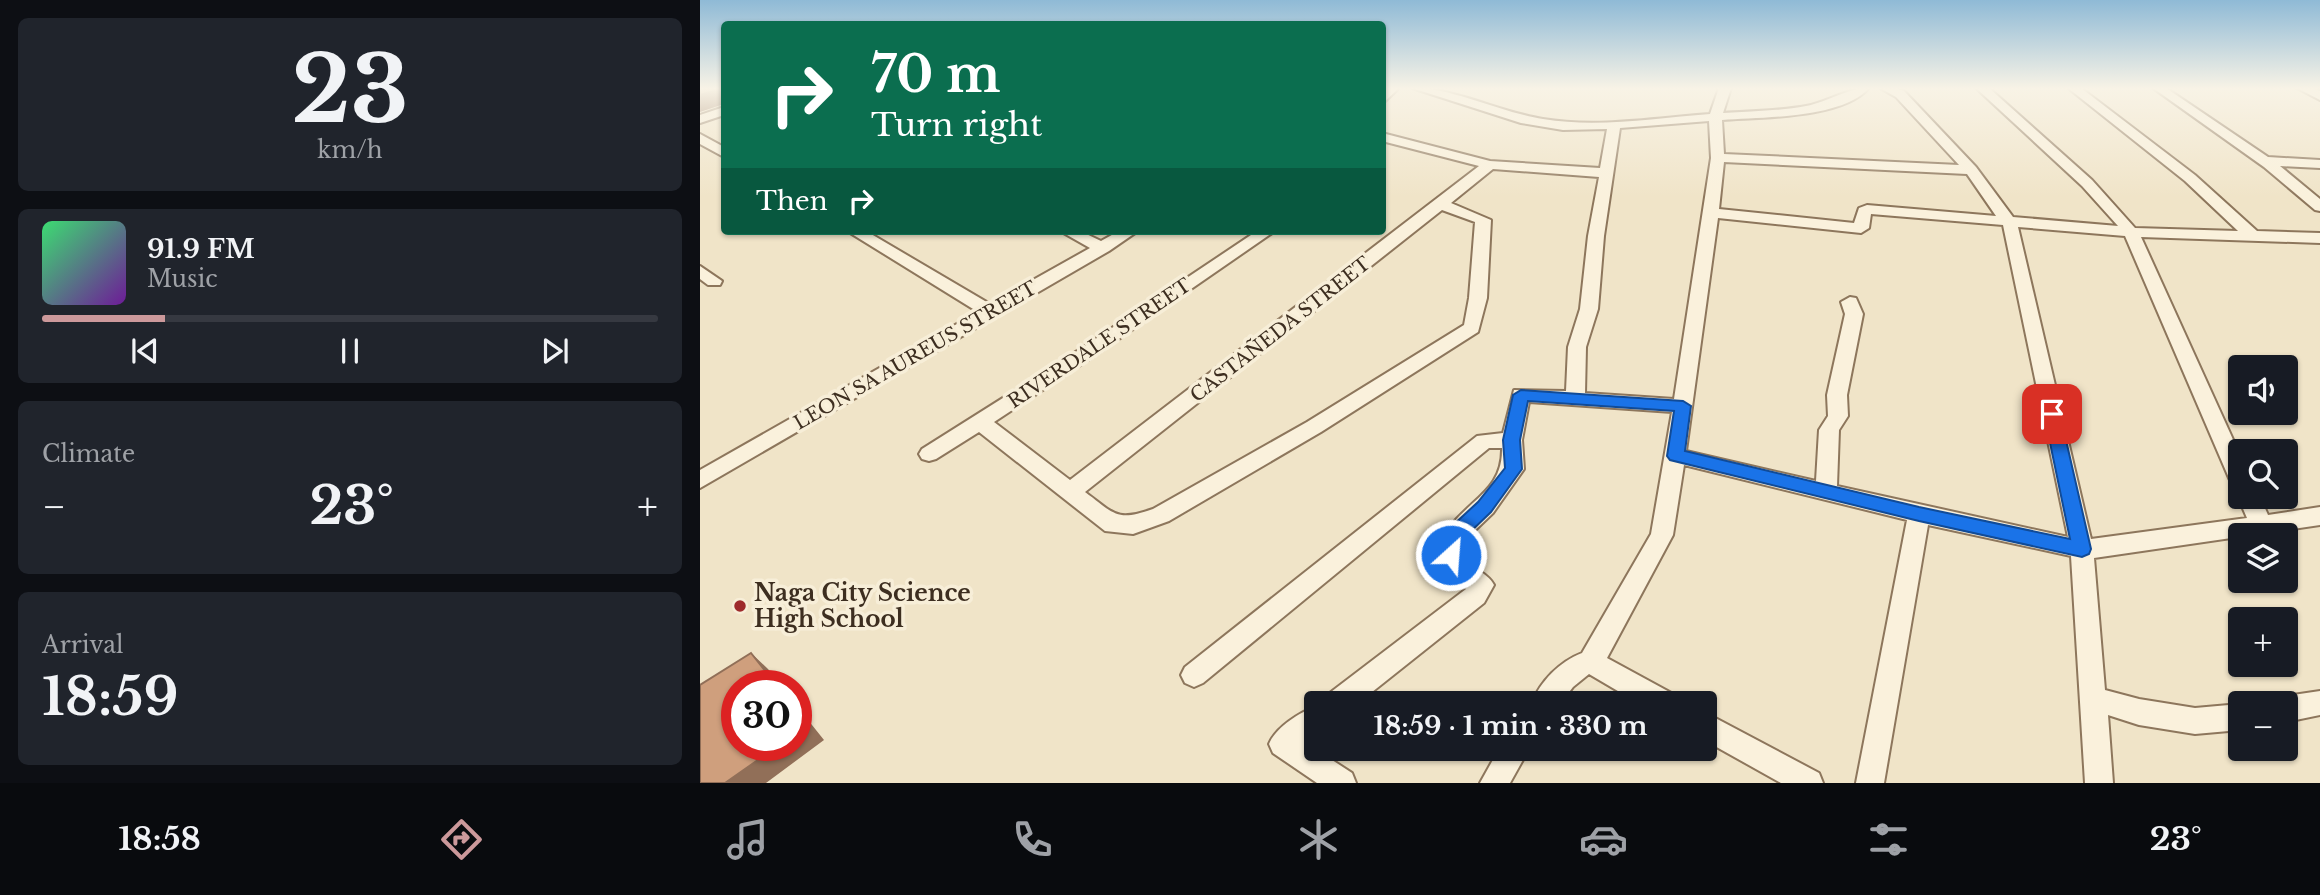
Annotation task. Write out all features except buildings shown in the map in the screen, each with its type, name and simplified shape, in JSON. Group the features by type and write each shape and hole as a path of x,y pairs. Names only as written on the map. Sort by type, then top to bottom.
{"street":[{"path":"1546,125 1621,125"},
{"path":"1574,399 1577,347 1589,309 1596,236 1614,125"},
{"path":"1591,662 1662,535 1676,456 1718,158 1715,125"},
{"path":"1929,125 1971,170 2010,224 2082,549 2099,783"},
{"path":"2022,125 2087,184 2131,232 2228,451"},
{"path":"2121,125 2190,178 2254,237"},
{"path":"2212,125 2265,161 2320,207"},
{"path":"1386,137 1490,165 1608,173"},
{"path":"700,138 721,151"},
{"path":"1718,158 1971,170"},
{"path":"2265,161 2320,164"},
{"name":"CASTAÑEDA STREET","path":"1070,492 1490,165"},
{"path":"980,422 1113,525 1133,525 1161,515 1314,427 1472,328 1478,298 1483,220 1441,204"},
{"path":"1710,213 1861,228 1864,211 1867,209 2010,224 2131,232 2320,238"},
{"path":"862,235 989,311"},
{"path":"1077,235 1103,247"},
{"name":"LEON SA AUREUS STREET","path":"700,480 1123,235"},
{"name":"RIVERDALE STREET","path":"929,454 1261,235"},
{"path":"700,271 715,281"},
{"path":"1826,492 1829,430 1838,415 1837,395 1854,314 1850,302"},
{"path":"1353,691 1475,596 1482,585 1458,568 1451,555 1459,531 1485,507 1513,469 1512,440 1521,395 1683,406"},
{"path":"1194,675 1483,441 1512,440"},
{"path":"1676,456 1919,514 2082,549 2110,548 2228,531"},
{"path":"1870,783 1919,514"},
{"path":"2279,523 2320,516"},
{"path":"1554,691 1571,670 1581,663 1591,662 1643,691"},
{"path":"2095,699 2139,712 2195,721 2228,718"},
{"path":"2298,707 2320,703"},
{"path":"1304,728 1283,744 1304,758"},
{"path":"1717,732 1809,783"},
{"path":"1309,761 1342,783"},
{"path":"1494,783 1508,761"}],"place":[{"name":"Naga City Science High School","path":"740,606"}],"route":[{"path":"1451,555 1459,531 1485,507 1513,469 1512,440 1521,395 1683,406 1676,456 1919,514 2082,549 2052,414"}]}
